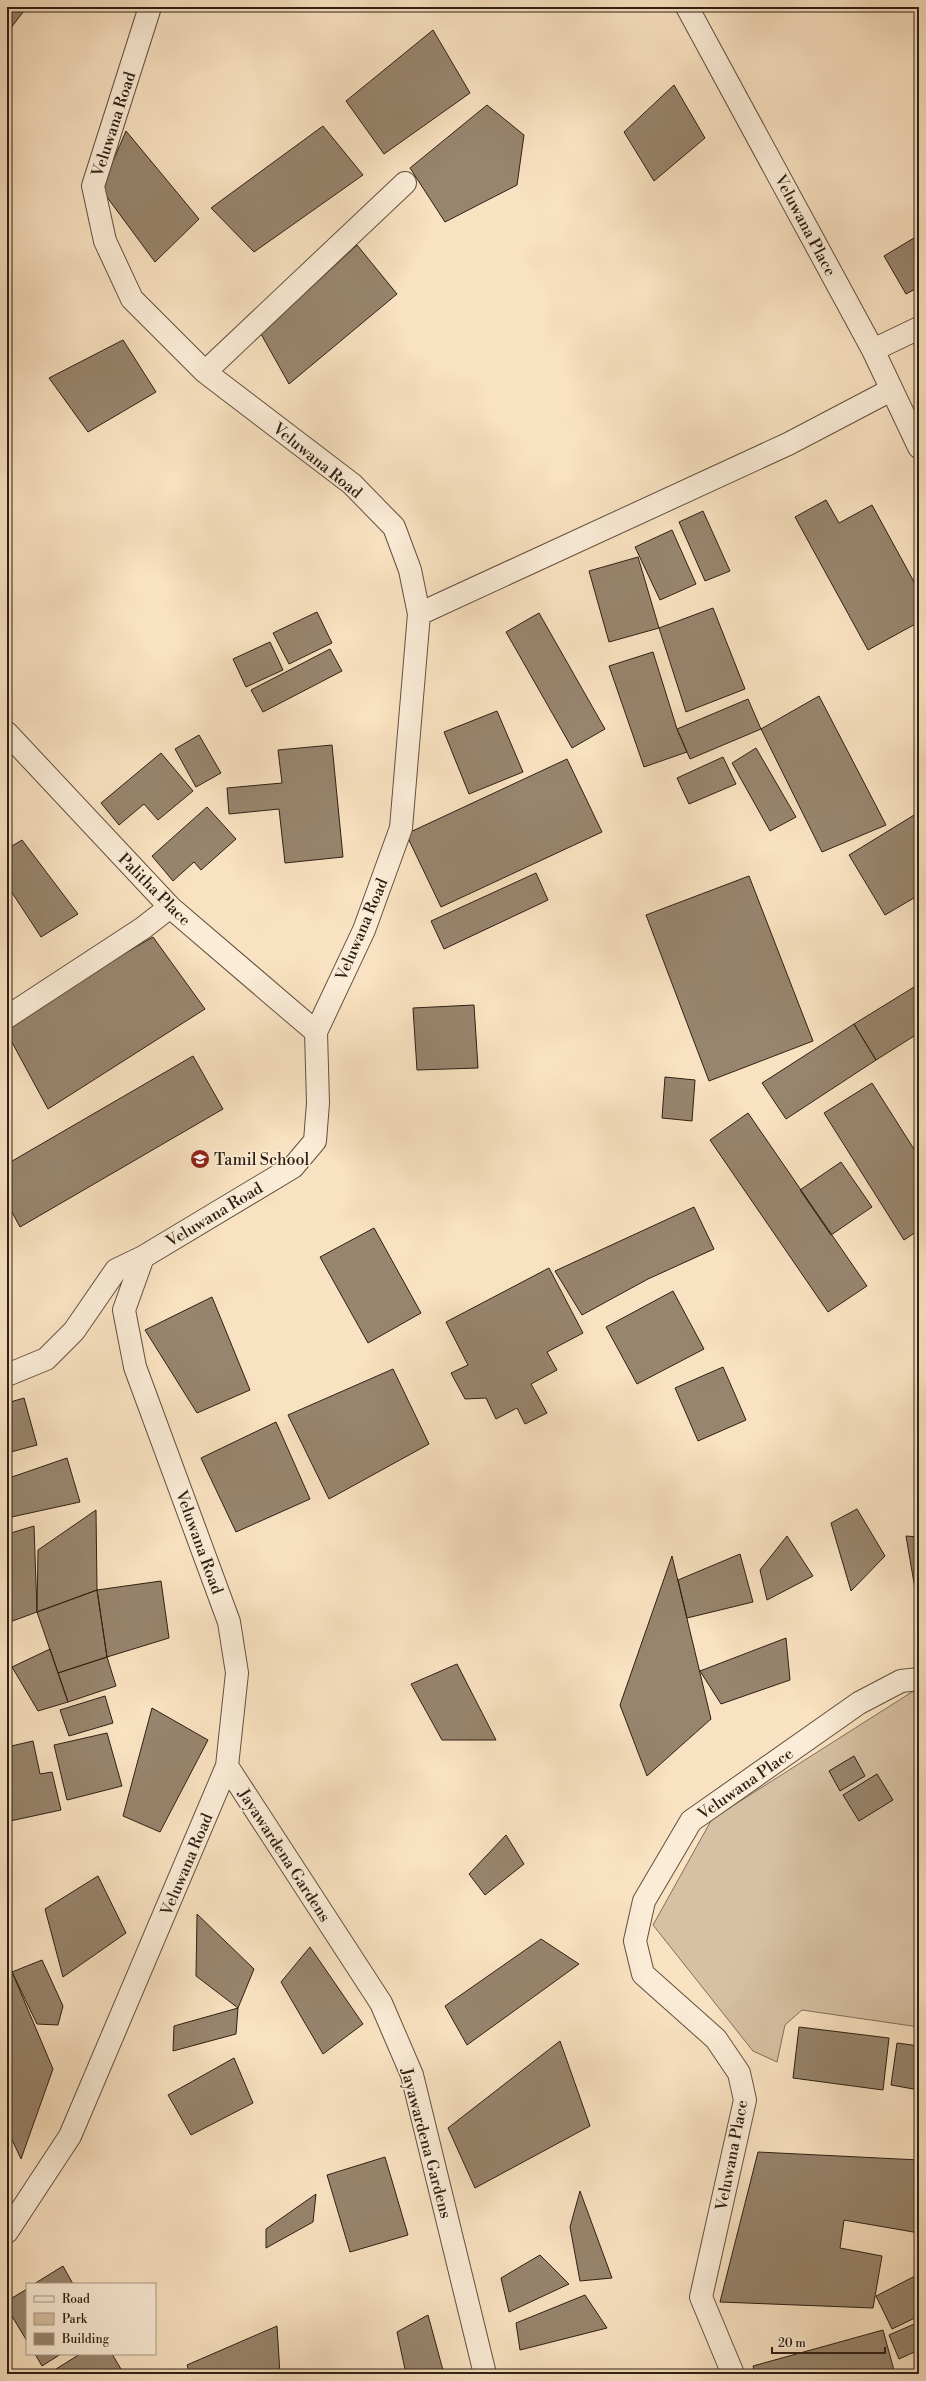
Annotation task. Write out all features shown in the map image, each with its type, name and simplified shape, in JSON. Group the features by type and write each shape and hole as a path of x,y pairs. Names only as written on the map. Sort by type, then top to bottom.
{"street":[{"name":"Veluwana Road","path":"7,2232 70,2136 227,1766 237,1673 229,1622 135,1367 124,1310 142,1257 293,1167 315,1142 318,1103 316,1032 364,930 401,828 419,614 410,570 394,527 352,484 205,372 132,299 105,241 93,186 150,7"},
{"name":"Veluwana Place","path":"687,7 873,350 919,447"},
{"path":"205,372 406,183"},
{"path":"873,350 919,328"},
{"path":"419,614 788,444 891,390"},
{"name":"Palitha Place","path":"7,733 170,907 316,1032"},
{"path":"7,1017 143,928 170,907"},
{"path":"7,1375 46,1359 74,1331 116,1270 142,1257"},
{"name":"Veluwana Place","path":"733,2374 701,2298 745,2100 739,2073 716,2038 643,1974 635,1941 644,1901 691,1821 859,1703 901,1681 919,1679"},
{"name":"Jayawardena Gardens","path":"227,1766 381,2003 412,2075 485,2374"}],"green space":[{"path":"919,1689 919,2027 802,2010 785,2025 777,2062 753,2051 653,1925 712,1819 915,1690"}],"building":[{"path":"7,7 27,7 7,33"},
{"path":"433,30 470,93 384,154 346,101"},
{"path":"674,85 705,138 654,181 624,132"},
{"path":"487,105 524,135 517,185 445,222 410,168"},
{"path":"323,126 363,175 254,252 211,208"},
{"path":"126,131 199,219 155,262 101,189"},
{"path":"919,235 919,287 906,294 884,256"},
{"path":"357,245 397,294 289,384 261,334"},
{"path":"123,340 156,392 88,432 49,378"},
{"path":"826,500 839,523 872,505 919,591 919,622 868,650 795,517"},
{"path":"703,511 730,571 705,581 679,522"},
{"path":"672,530 696,584 660,600 635,547"},
{"path":"638,557 659,628 609,642 589,571"},
{"path":"713,608 745,689 686,712 659,628"},
{"path":"317,612 332,643 289,664 273,633"},
{"path":"539,613 605,729 572,748 506,632"},
{"path":"270,642 283,670 246,687 233,659"},
{"path":"330,649 342,671 263,712 251,690"},
{"path":"653,652 677,729 687,752 644,767 609,666"},
{"path":"819,696 886,825 822,852 761,729"},
{"path":"748,699 761,729 690,759 677,729"},
{"path":"497,711 523,772 469,794 444,732"},
{"path":"199,735 221,773 196,787 175,749"},
{"path":"332,745 343,857 285,863 279,809 229,814 227,788 282,783 278,750"},
{"path":"756,748 796,817 770,831 732,763"},
{"path":"161,753 193,791 158,820 144,804 119,825 101,803"},
{"path":"723,757 736,784 689,804 677,778"},
{"path":"567,759 602,832 441,907 406,834"},
{"path":"207,807 236,839 201,870 194,862 173,881 152,856"},
{"path":"919,812 919,895 885,915 849,855"},
{"path":"22,840 78,914 41,937 7,885 7,849"},
{"path":"536,873 548,900 444,949 431,921"},
{"path":"749,876 813,1041 709,1081 646,915"},
{"path":"153,937 205,1009 48,1109 7,1033 7,1021"},
{"path":"919,984 919,1033 876,1060 854,1024"},
{"path":"474,1005 478,1068 417,1070 413,1008"},
{"path":"854,1024 876,1060 786,1119 762,1083"},
{"path":"193,1056 223,1109 20,1227 7,1203 7,1164"},
{"path":"665,1077 695,1080 692,1121 662,1118"},
{"path":"872,1083 919,1157 919,1230 904,1240 824,1113"},
{"path":"748,1113 867,1286 828,1312 710,1140"},
{"path":"841,1162 872,1207 831,1235 800,1190"},
{"path":"694,1207 714,1249 648,1279 582,1315 555,1271"},
{"path":"374,1228 421,1313 368,1343 320,1257"},
{"path":"549,1268 583,1333 547,1352 557,1370 531,1384 547,1413 525,1424 517,1408 496,1419 486,1398 465,1399 451,1373 468,1365 446,1322"},
{"path":"673,1291 704,1349 637,1384 606,1327"},
{"path":"212,1297 250,1390 197,1413 145,1330"},
{"path":"723,1367 746,1420 698,1441 675,1388"},
{"path":"393,1369 429,1444 329,1499 288,1415"},
{"path":"24,1398 37,1445 7,1453 7,1403"},
{"path":"276,1422 310,1499 236,1532 201,1458"},
{"path":"67,1458 80,1502 7,1518 9,1478"},
{"path":"857,1509 885,1556 851,1591 831,1523"},
{"path":"96,1510 97,1590 37,1612 38,1550"},
{"path":"34,1526 37,1612 7,1623 11,1533"},
{"path":"787,1536 813,1576 767,1600 760,1570"},
{"path":"906,1536 919,1537 919,1591 915,1589"},
{"path":"740,1554 753,1602 687,1618 678,1580"},
{"path":"672,1556 711,1719 647,1776 620,1705"},
{"path":"161,1581 169,1638 107,1657 97,1590"},
{"path":"97,1590 107,1657 58,1673 37,1612"},
{"path":"786,1638 790,1680 721,1704 700,1671"},
{"path":"50,1649 68,1702 38,1711 12,1667"},
{"path":"107,1657 116,1686 68,1702 58,1673"},
{"path":"457,1664 496,1740 442,1740 411,1684"},
{"path":"105,1696 113,1723 69,1736 60,1710"},
{"path":"152,1708 208,1740 160,1832 123,1816"},
{"path":"107,1733 122,1786 67,1800 54,1745"},
{"path":"33,1741 40,1774 52,1772 61,1810 10,1821 7,1808 7,1747"},
{"path":"854,1756 865,1776 840,1791 829,1771"},
{"path":"877,1774 893,1800 859,1821 843,1795"},
{"path":"506,1835 524,1864 485,1895 469,1874"},
{"path":"98,1876 126,1933 63,1977 45,1909"},
{"path":"197,1914 254,1969 238,2008 196,1976"},
{"path":"541,1939 579,1964 467,2045 445,2006"},
{"path":"310,1947 363,2024 323,2054 281,1982"},
{"path":"7,1960 53,2069 21,2159 7,2129"},
{"path":"42,1960 63,2006 58,2025 37,2024 12,1972"},
{"path":"238,2008 236,2034 173,2051 174,2026"},
{"path":"799,2027 889,2038 883,2090 793,2078"},
{"path":"560,2041 590,2126 475,2188 448,2128"},
{"path":"897,2043 919,2046 919,2090 891,2085"},
{"path":"234,2058 253,2103 191,2135 168,2095"},
{"path":"758,2152 919,2160 919,2233 844,2220 840,2248 882,2256 873,2308 720,2302"},
{"path":"385,2157 408,2235 350,2252 327,2175"},
{"path":"580,2191 612,2278 580,2281 570,2227"},
{"path":"316,2194 313,2222 266,2248 266,2229"},
{"path":"540,2255 569,2284 509,2312 501,2278"},
{"path":"63,2266 72,2283 36,2283"},
{"path":"919,2274 919,2316 892,2329 876,2296"},
{"path":"26,2290 26,2339 7,2308 7,2301"},
{"path":"585,2295 607,2328 520,2350 516,2323"},
{"path":"428,2315 444,2374 406,2374 397,2332"},
{"path":"919,2322 919,2350 899,2359 889,2335"},
{"path":"277,2326 280,2374 190,2374 187,2365"},
{"path":"883,2330 895,2374 755,2374 753,2366"},
{"path":"36,2355 59,2355 42,2366"},
{"path":"78,2355 113,2355 124,2374 48,2374"}],"place":[{"name":"Tamil School","path":"200,1159"}]}
